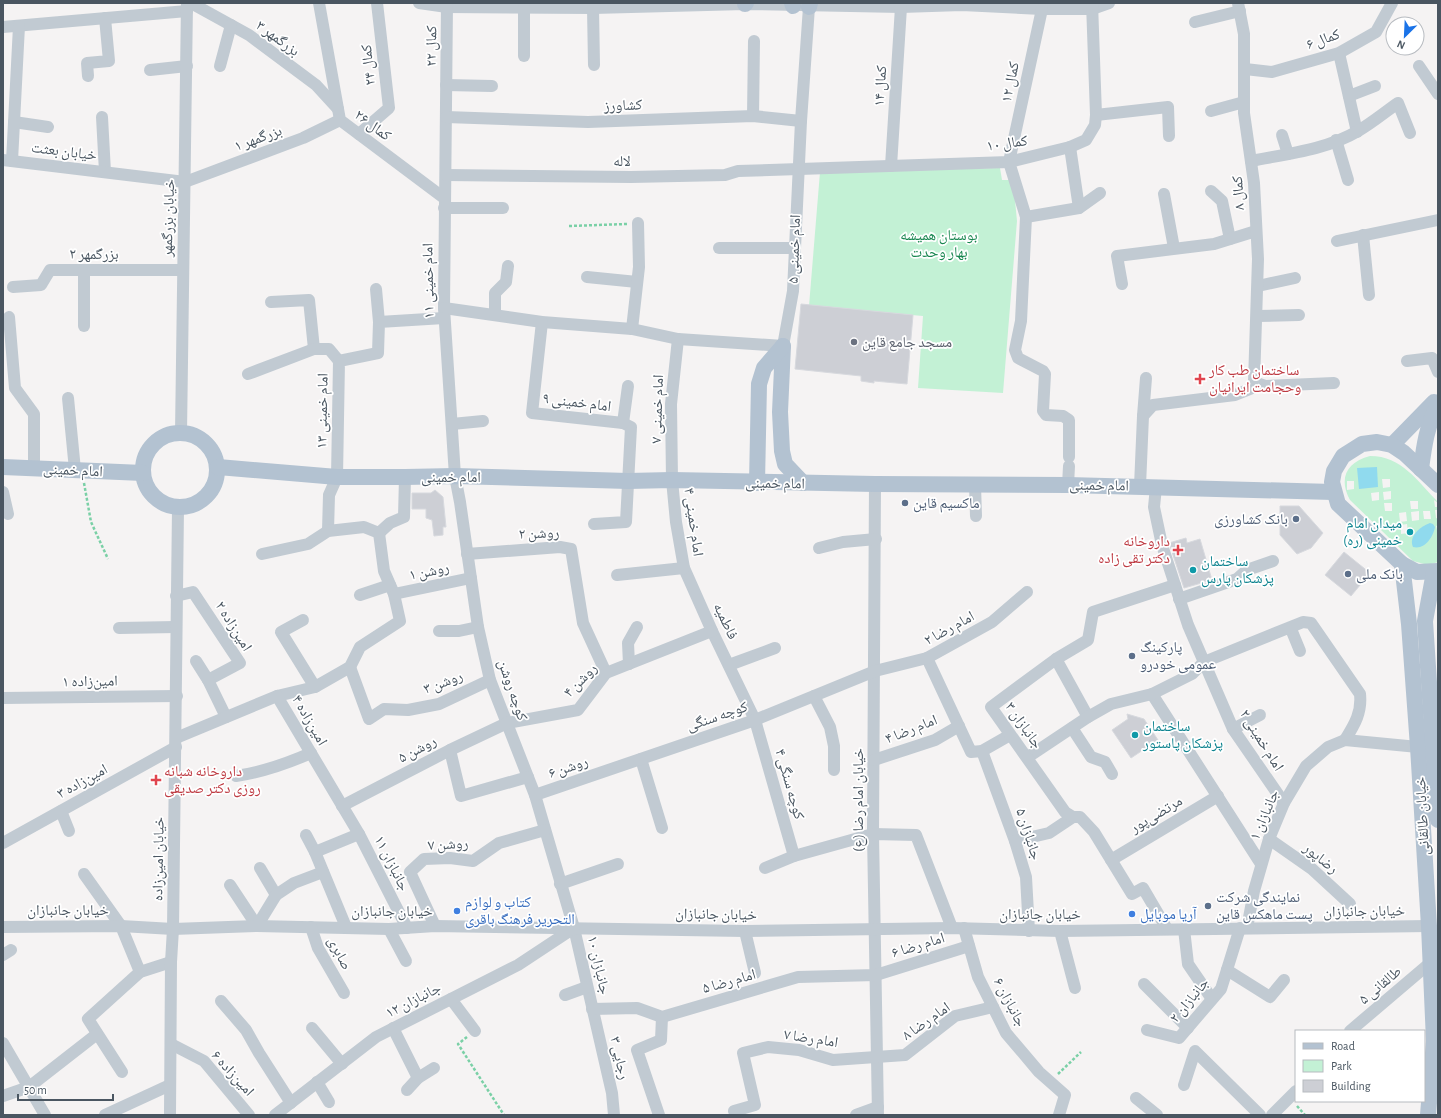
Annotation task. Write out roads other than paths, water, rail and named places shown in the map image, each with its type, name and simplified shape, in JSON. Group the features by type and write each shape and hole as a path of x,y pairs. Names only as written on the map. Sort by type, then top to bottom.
{"main road":[{"path":"757,483 759,384 764,368 783,346"},
{"path":"783,346 780,412 782,451 784,464 803,483"},
{"path":"1392,445 1438,398"},
{"path":"1421,469 1426,436 1431,418 1438,404"},
{"path":"181,433 198,437 205,442 215,457 218,467 214,488 207,497 198,504 178,508 167,506 158,501 150,493 145,484 142,473 145,456 153,445 163,437 181,433"},
{"path":"1436,572 1417,572 1402,564 1338,504 1333,492 1332,482 1334,471 1343,456 1362,444 1377,442 1392,445 1404,453 1438,485"},
{"name":"امام خمینی","path":"3,467 142,473"},
{"name":"امام خمینی","path":"218,467 337,476 455,476 757,483 1140,486 1333,492"},
{"name":"خیابان طالقانی","path":"1402,564 1434,925 1430,963 1434,1042 1428,1115"},
{"name":"خیابان طالقانی","path":"1436,572 1425,621 1438,820"}],"street":[{"name":"کمال ۲۶","path":"319,3 339,115 358,134 444,203"},
{"name":"کمال ۲۴","path":"358,134 389,108 377,3"},
{"path":"419,3 593,8 792,4 962,5 1042,9 1092,6 1109,3"},
{"name":"کمال ۲۲","path":"446,85 447,5"},
{"name":"امام خمینی ۵","path":"783,346 793,291 798,168 810,5"},
{"name":"کمال ۱۴","path":"891,166 900,5"},
{"name":"کمال ۶","path":"1245,69 1272,72 1339,53 1376,32 1388,5"},
{"name":"بزرگمهر ۳","path":"188,6 231,25 248,35 316,85 339,115"},
{"path":"3,27 105,18 188,6"},
{"name":"خیابان بزرگمهر","path":"181,433 182,270 188,6"},
{"name":"کمال ۱۰","path":"798,168 1009,162 1070,147 1086,140 1095,125 1096,115 1092,6"},
{"path":"524,7 524,56"},
{"path":"1195,22 1239,7"},
{"name":"کمال ۸","path":"1239,7 1244,34 1244,113 1254,184 1256,231 1258,286 1254,382"},
{"path":"593,8 594,65"},
{"name":"کمال ۱۲","path":"1009,162 1042,9"},
{"path":"88,76 87,63 109,61 105,18"},
{"path":"220,66 231,25"},
{"path":"7,161 14,122 19,26"},
{"path":"753,116 754,41"},
{"path":"1339,53 1357,132"},
{"path":"150,70 187,66"},
{"path":"1419,66 1438,94"},
{"path":"446,85 492,86"},
{"name":"امام خمینی ۱۱","path":"446,85 444,313 455,476 460,502"},
{"path":"1349,96 1375,86"},
{"path":"1211,111 1244,102"},
{"path":"1251,161 1314,149 1357,132 1398,103 1410,133"},
{"path":"1096,115 1168,107 1169,136"},
{"name":"بزرگمهر ۱","path":"185,182 303,138 339,115"},
{"name":"کشاورز","path":"446,117 588,122 753,116 801,121"},
{"path":"102,117 106,172"},
{"path":"14,122 48,127"},
{"path":"1282,135 1288,154"},
{"path":"1336,140 1348,180"},
{"path":"1070,147 1078,208"},
{"name":"خیابان بعثت","path":"7,161 185,182"},
{"path":"1009,162 1026,217 1022,321 1015,350 1018,358 1043,371 1045,374 1043,411 1046,415 1068,417 1068,485"},
{"name":"لاله","path":"446,175 631,177 725,175 738,171 798,168"},
{"path":"1211,191 1222,201 1230,239"},
{"path":"1026,217 1078,208 1100,193"},
{"path":"1164,194 1174,248"},
{"path":"444,203 503,208"},
{"path":"1337,241 1438,220"},
{"path":"632,329 639,267 638,223"},
{"path":"1122,284 1117,256 1214,244 1256,231"},
{"path":"1363,235 1369,295"},
{"path":"719,248 794,248"},
{"path":"495,315 495,293 506,282 508,266"},
{"name":"بزرگمهر ۲","path":"13,287 41,285 50,270 182,270"},
{"path":"84,270 84,326"},
{"path":"587,277 637,282"},
{"path":"1258,286 1295,278"},
{"path":"376,290 379,322 444,313 495,315 542,322 632,329 678,339 783,346"},
{"path":"271,302 309,300 314,349"},
{"path":"1257,316 1299,314"},
{"path":"9,317 15,388 34,414 34,468"},
{"name":"امام خمینی ۱۳","path":"337,476 339,361 378,353 379,322"},
{"name":"امام خمینی ۹","path":"542,322 532,412 623,423 631,427 628,481"},
{"name":"امام خمینی ۷","path":"672,480 671,404 678,339"},
{"path":"248,374 314,349 329,349 339,361"},
{"path":"1407,361 1432,358 1438,372"},
{"path":"1140,486 1146,378"},
{"path":"1143,416 1152,405 1235,395 1250,389 1254,382 1265,386 1334,383"},
{"path":"623,423 628,386"},
{"path":"68,398 79,470"},
{"path":"452,424 483,421"},
{"path":"328,531 329,495 337,476"},
{"path":"379,534 390,523 404,517 405,477"},
{"name":"امام خمینی ۴","path":"672,480 676,522 684,568"},
{"path":"594,524 626,522 628,481"},
{"name":"خیابان امام رضا (ع)","path":"875,484 876,539 873,834 876,929 878,1111"},
{"path":"975,485 976,516"},
{"name":"امام خمینی ۲","path":"1156,487 1154,507 1162,545 1179,599 1204,662 1233,729 1284,803"},
{"path":"3,492 8,514"},
{"name":"کوچه روشن","path":"460,502 478,627 490,680 535,795 560,884"},
{"name":"خیابان امین‌زاده","path":"170,1115 171,962 173,929 177,696 176,596 178,508"},
{"path":"262,554 308,544 328,531 364,527 379,534"},
{"path":"277,696 315,687 350,667 360,647 400,621 392,590 384,571 379,534"},
{"path":"820,548 843,542 876,539"},
{"name":"روشن ۲","path":"467,554 560,546 570,549 583,623 606,673"},
{"path":"1179,599 1237,579 1247,570 1273,561"},
{"path":"617,575 684,568"},
{"name":"فاطمیه","path":"684,568 712,631 740,687"},
{"name":"روشن ۱","path":"360,595 471,578"},
{"name":"جانبازان ۳","path":"1167,929 1143,888 1132,894 1094,832 1080,817 1073,818 1065,812 991,708 1056,660 1088,640 1093,612 1175,585"},
{"name":"امین‌زاده ۲","path":"176,596 193,592 240,663 208,680"},
{"name":"امام رضا ۲","path":"832,689 875,671 927,658 992,622 1027,592"},
{"path":"303,620 281,632 315,687"},
{"path":"1028,758 1088,717 1111,704 1152,694 1192,674 1204,662 1291,629 1303,622 1311,623 1360,694 1362,706 1357,722 1345,740"},
{"path":"119,628 176,627"},
{"path":"439,631 460,631 478,627"},
{"path":"629,664 628,642 638,627"},
{"path":"1291,629 1300,651"},
{"name":"روشن ۴","path":"507,723 578,710 606,673 712,631"},
{"path":"729,665 775,648"},
{"path":"927,658 971,752 982,751 1010,735"},
{"path":"1056,660 1088,717"},
{"path":"196,661 208,680 226,717"},
{"name":"روشن ۳","path":"350,667 369,719 384,709 408,710 439,704 490,680"},
{"name":"کوچه سنگی ۴","path":"740,687 755,720 794,856"},
{"name":"کوچه سنگی","path":"611,769 755,720 832,689"},
{"path":"1152,694 1261,864"},
{"name":"امین‌زاده ۱","path":"3,698 177,696"},
{"name":"امین‌زاده ۴","path":"176,743 226,717 277,696 359,834"},
{"path":"814,696 830,727 834,746 834,770"},
{"path":"1233,729 1260,715"},
{"name":"روشن ۵","path":"342,806 450,750 507,723"},
{"name":"امام رضا ۴","path":"874,760 935,740 959,726"},
{"path":"1072,728 1091,757 1105,762 1112,774"},
{"name":"جانبازان ۱","path":"1243,928 1269,838 1284,803 1306,766 1328,747 1345,740 1418,747"},
{"name":"امین‌زاده ۳","path":"3,843 61,811 176,743"},
{"path":"450,750 461,796 528,777"},
{"name":"جانبازان ۵","path":"982,751 1015,841 1026,877 1029,931"},
{"path":"236,776 260,772 311,754"},
{"path":"641,759 662,828"},
{"name":"روشن ۶","path":"535,795 611,769"},
{"name":"مرتضی‌پور","path":"1111,860 1218,796"},
{"path":"61,811 69,831"},
{"path":"1015,841 1049,833 1073,818"},
{"name":"روشن ۷","path":"435,926 410,872 424,859 450,858 473,861 499,843 545,830"},
{"path":"315,852 359,834"},
{"name":"جانبازان ۱۱","path":"359,834 408,928"},
{"path":"765,868 794,856 873,834"},
{"name":"جانبازان ۶","path":"873,834 916,835 958,928 969,946 978,976 1006,1033 1039,1072 1065,1095 1059,1115"},
{"path":"306,835 315,852 346,927"},
{"name":"رضاپور","path":"1269,838 1312,869 1350,904"},
{"path":"560,884 618,864"},
{"path":"260,868 276,895"},
{"path":"230,885 257,926 276,895 294,883 323,872"},
{"path":"84,874 122,926 140,972"},
{"name":"جانبازان ۱۰","path":"560,884 574,928 592,1009"},
{"name":"خیابان جانبازان","path":"3,927 122,926 173,929 257,926 389,929 435,926 745,931 958,928 1060,931 1434,925"},
{"name":"صابری","path":"311,927 318,948 344,993"},
{"name":"جانبازان ۱۲","path":"275,1115 376,1037 518,965 574,928"},
{"name":"جانبازان ۲","path":"1147,1030 1179,1038 1221,989 1243,928"},
{"path":"389,929 406,961"},
{"path":"1184,929 1188,964 1212,999"},
{"path":"745,931 755,973"},
{"path":"1060,931 1075,988"},
{"name":"امام رضا ۶","path":"876,975 969,946"},
{"path":"122,1072 88,1019 140,972 171,962"},
{"name":"طالقانی ۵","path":"1351,1030 1430,963"},
{"path":"1227,970 1270,997 1284,980"},
{"name":"امام رضا ۵","path":"662,1017 798,977 876,975"},
{"path":"1144,984 1188,1028"},
{"path":"565,995 587,987"},
{"path":"451,999 476,1031"},
{"path":"221,1001 246,1030 291,1103"},
{"name":"امام رضا ۸","path":"877,1057 905,1055 955,1016 993,1007"},
{"path":"592,1009 637,1008 662,1017 660,1040 637,1050 659,1115"},
{"name":"رجایی ۳","path":"592,1009 612,1093 614,1115"},
{"path":"312,1028 342,1064"},
{"path":"393,1028 418,1078"},
{"path":"3,1096 29,1087 97,1034"},
{"path":"3,1043 45,1115"},
{"name":"امین‌زاده ۶","path":"170,1044 204,1061 249,1115"},
{"name":"امام رضا ۷","path":"734,1110 755,1105 743,1053 768,1047 799,1050 833,1060 877,1057"},
{"path":"1184,1085 1195,1051 1260,1115"},
{"path":"407,1090 418,1078 434,1068"},
{"path":"317,1082 328,1102"},
{"path":"105,1115 170,1085"},
{"path":"1272,1115 1295,1091"},
{"path":"1136,1098 1157,1115"},
{"path":"856,1115 878,1111"}],"water":[{"path":"1377,467 1378,487 1359,489 1357,468"},
{"path":"1430,523 1435,527 1428,542 1421,547 1413,547 1412,539 1416,532 1423,526"}],"place":[{"name":"مسجد جامع قاین","path":"854,342"},
{"name":"ساختمان طب کار و‌حجامت ایرانیان","path":"1200,379"},
{"name":"ماکسیم قاین","path":"905,503"},
{"name":"بانک کشاورزی","path":"1296,519"},
{"name":"میدان امام خمینی (ره)","path":"1410,532"},
{"name":"داروخانه دکتر تقی زاده","path":"1178,550"},
{"name":"ساختمان پزشکان پارس","path":"1193,570"},
{"name":"بانک ملی","path":"1348,574"},
{"name":"پارکینگ عمومی خودرو","path":"1132,656"},
{"name":"ساختمان پزشکان پاستور","path":"1135,735"},
{"name":"داروخانه شبانه روزی دکتر صدیقی","path":"156,780"},
{"name":"نمایندگی شرکت پست ماهکس قاین","path":"1208,906"},
{"name":"کتاب و لوازم التحریر فرهنگ باقری","path":"457,911"},
{"name":"آریا موبایل","path":"1132,914"}],"park label":[{"name":"بوستان همیشه بهار وحدت","path":"939,244"}]}
